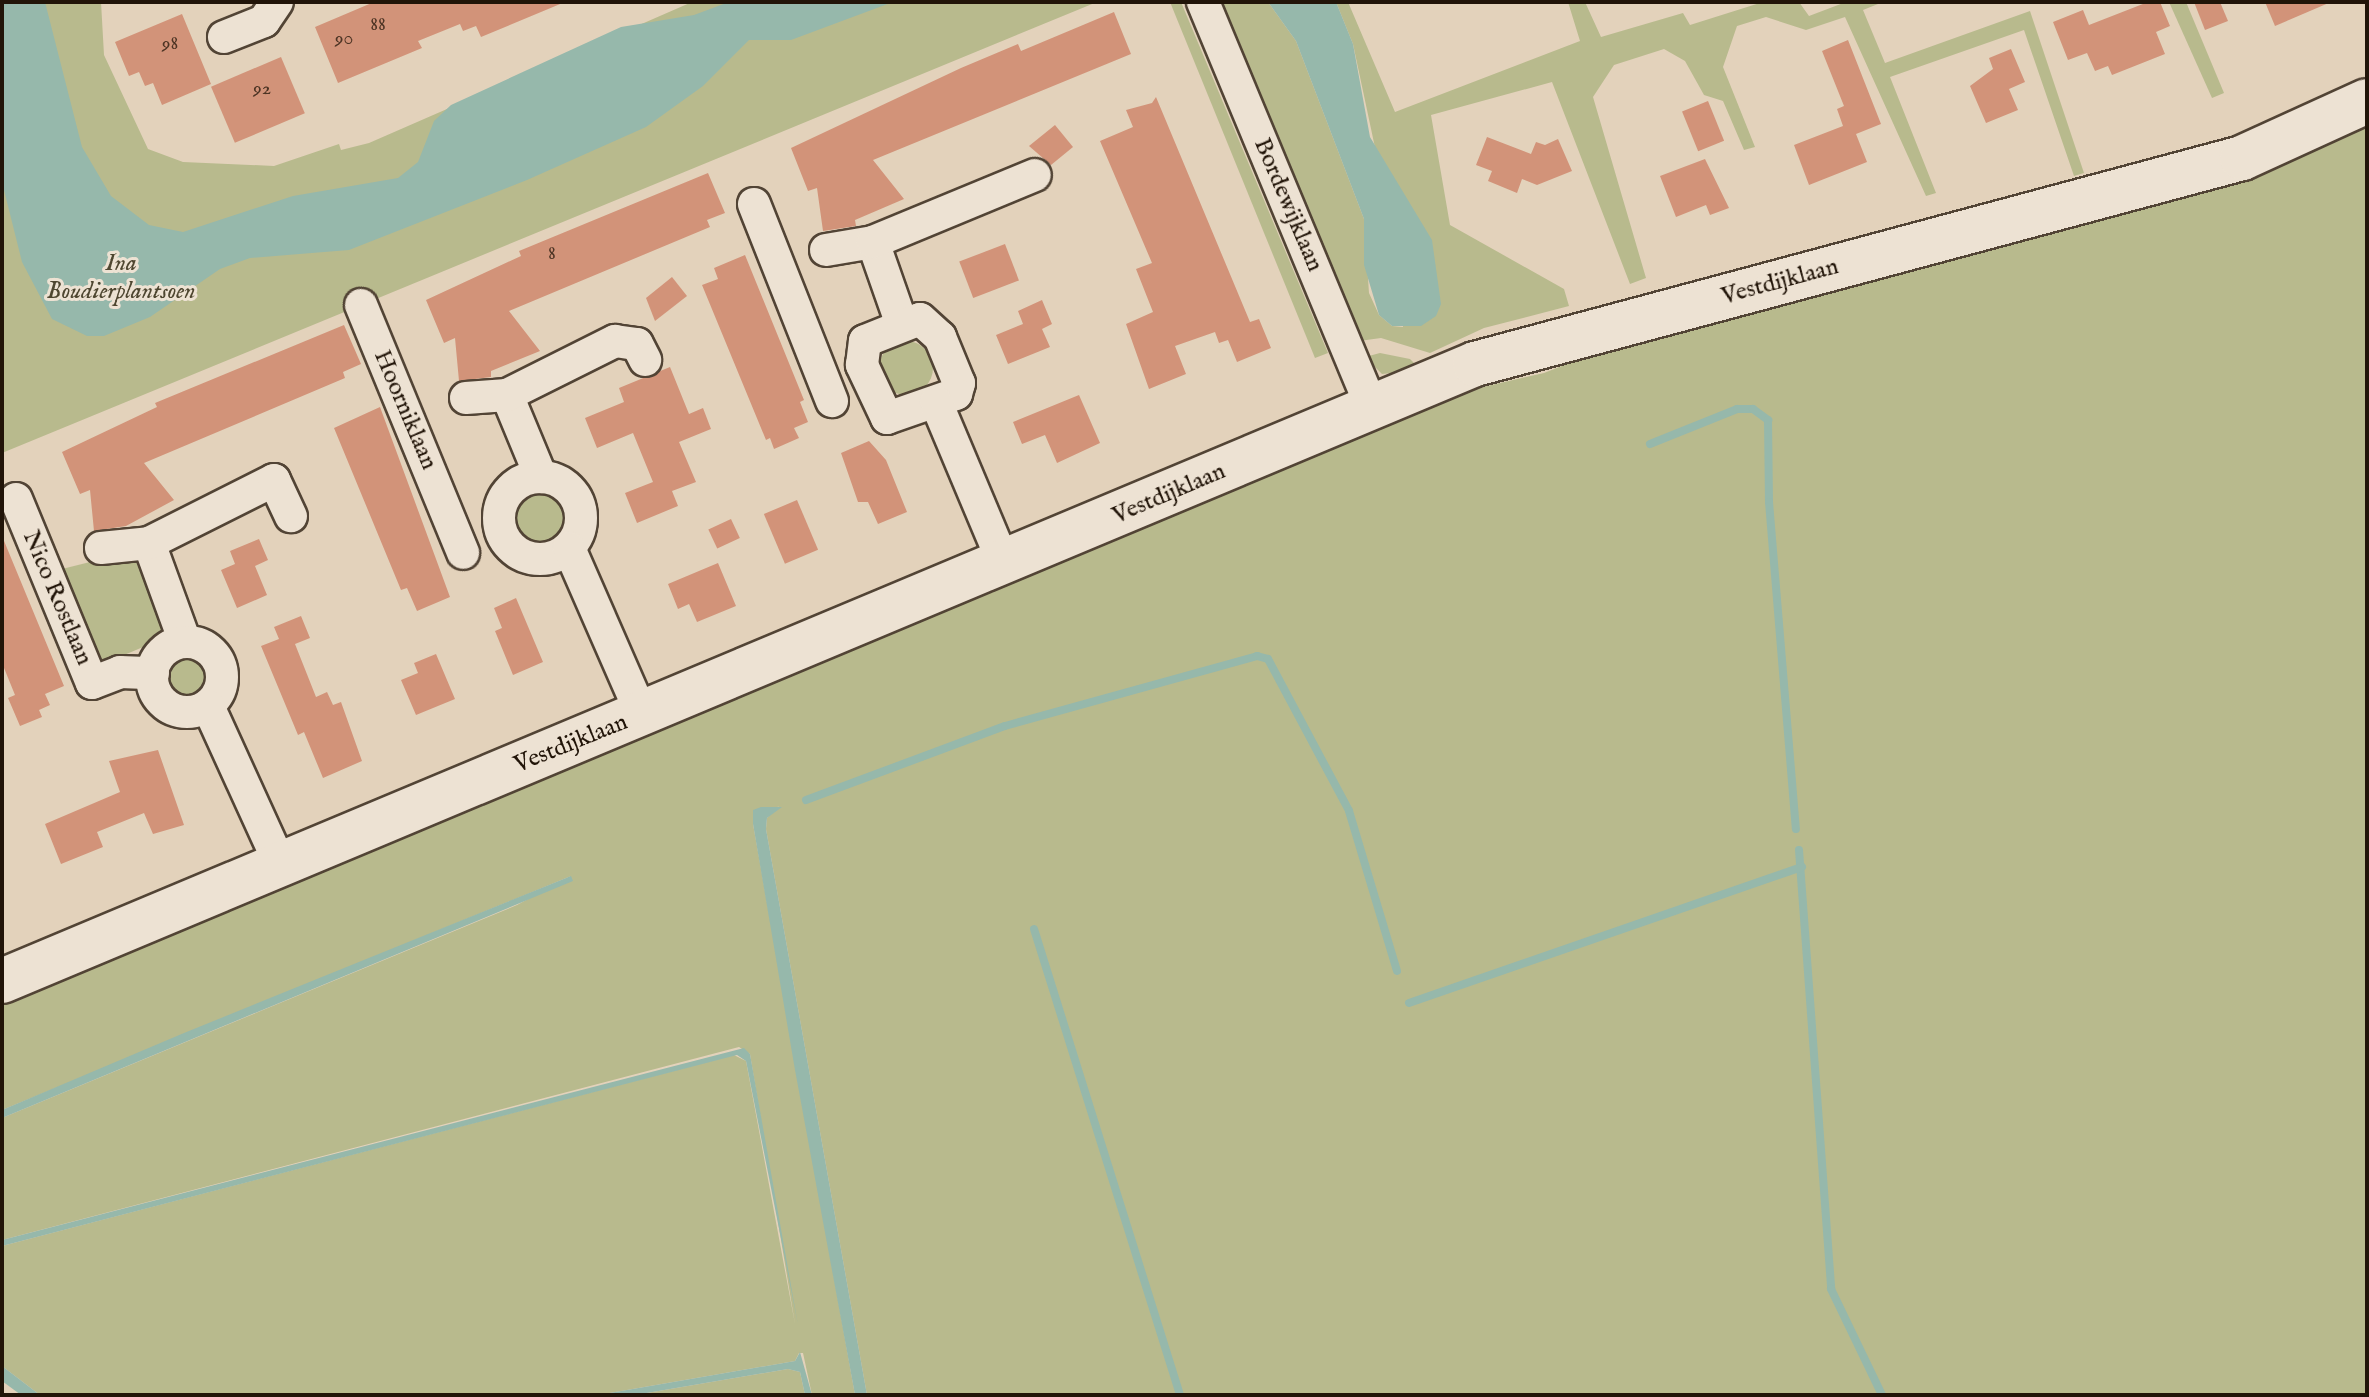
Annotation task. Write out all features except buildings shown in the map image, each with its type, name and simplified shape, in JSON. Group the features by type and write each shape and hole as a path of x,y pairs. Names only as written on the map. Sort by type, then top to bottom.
{"street":[{"path":"224,37 264,21 277,2"},
{"name":"Bordewijklaan","path":"1203,2 1372,408"},
{"name":"Vestdijklaan","path":"2,981 279,862 642,715 1475,364 2242,158 2367,101"},
{"path":"826,250 873,242 1035,175"},
{"path":"754,204 832,401"},
{"path":"873,242 902,325"},
{"name":"Hoorniklaan","path":"361,305 450,515 463,553"},
{"path":"920,319 940,337 959,383 956,394 887,418 860,357 865,341 920,319"},
{"path":"466,398 507,395 615,341 637,344 645,360"},
{"path":"819,368 860,357"},
{"path":"507,395 541,477"},
{"path":"936,402 1004,564"},
{"path":"541,477 557,480 579,503 578,534 569,548 540,560 518,553 502,535 501,504 516,484 541,477"},
{"path":"101,548 149,543 274,480 291,516"},
{"name":"Nico Rostlaan","path":"16,499 92,683 120,672 153,673"},
{"path":"450,515 501,504"},
{"path":"149,543 185,642"},
{"path":"569,548 642,715"},
{"path":"185,642 213,653 221,666 218,695 208,706 182,712 170,707 154,687 153,673 163,652 185,642"},
{"path":"208,706 279,862"}],"green space":[{"name":"Ina Boudierplantsoen","path":"2,2 101,2 104,55 148,149 183,162 274,166 339,144 341,150 369,143 692,2 1097,2 2,453"},
{"path":"1170,2 1181,2 1328,353 1315,358"},
{"path":"1219,2 1268,2 1296,41 1364,219 1369,293 1379,315 1392,326 1403,327 1377,157 1353,44 1336,2 1348,2 1395,112 1580,41 1568,2 1585,2 1601,37 1683,13 1690,25 1763,2 1799,2 1809,16 1846,2 1883,2 1863,10 1885,63 2030,11 2084,173 2074,176 2024,30 1890,77 1936,193 1926,196 1845,17 1806,30 1766,17 1737,26 1723,67 1755,147 1744,150 1723,101 1704,95 1685,61 1664,49 1614,65 1593,97 1646,278 1630,284 1552,82 1431,115 1450,225 1564,289 1569,306 1484,328 1430,353 1381,338 1359,341"},
{"path":"2169,2 2186,2 2224,93 2212,98"},
{"path":"2367,123 2367,1395 867,1395 766,829 767,818 779,806 753,824 855,1395 812,1395 803,1353 799,1353 795,1361 598,1395 40,1395 2,1366 2,1246 734,1055 746,1061 795,1324 750,1054 739,1047 2,1240 2,1118 517,905 571,876 2,1110 2,1000 1461,392 1544,373 1615,345"},
{"path":"906,341 925,349 933,368 925,387 906,395 887,387 879,368 887,349"},
{"path":"1380,353 1410,359 1421,370 1382,374 1365,357"},
{"path":"542,486 564,495 573,517 564,539 542,548 520,539 511,517 520,495"},
{"path":"136,559 142,562 167,637 105,663 98,660 58,570 94,561"},
{"path":"187,655 204,661 210,678 204,695 187,701 170,695 164,678 170,661"},
{"path":"788,1369 800,1372 805,1395 635,1395"}],"shaded area":[{"path":"2,2 45,2 82,147 111,196 149,225 183,232 293,196 398,178 418,162 434,121 451,105 621,27 694,15 729,2 893,2 791,40 749,40 703,86 646,127 527,180 349,250 250,258 220,269 150,317 104,336 87,336 52,319 22,262 2,182"},
{"path":"1268,2 1336,2 1353,44 1370,137 1432,240 1441,304 1436,316 1421,326 1392,326 1379,315 1364,265 1364,219 1296,41"},
{"path":"782,807 767,818 766,829 867,1395 855,1395 795,1070 753,824 753,810"},
{"path":"571,876 573,881 2,1118 2,1110"},
{"path":"744,1048 750,1054 798,1325 746,1061 737,1055 2,1246 2,1240"},
{"path":"800,1352 812,1395 805,1395 800,1372 788,1369 635,1395 598,1395 795,1361"},
{"path":"2,1366 40,1395 21,1395 2,1381"}],"waterway":[{"path":"1650,444 1737,409 1753,409 1768,420 1769,502 1796,829"},
{"path":"806,800 1005,726 1257,656 1268,659 1349,811 1397,971"},
{"path":"1799,850 1831,1289 1882,1395"},
{"path":"1409,1003 1802,867"},
{"path":"1034,929 1180,1395"}]}
